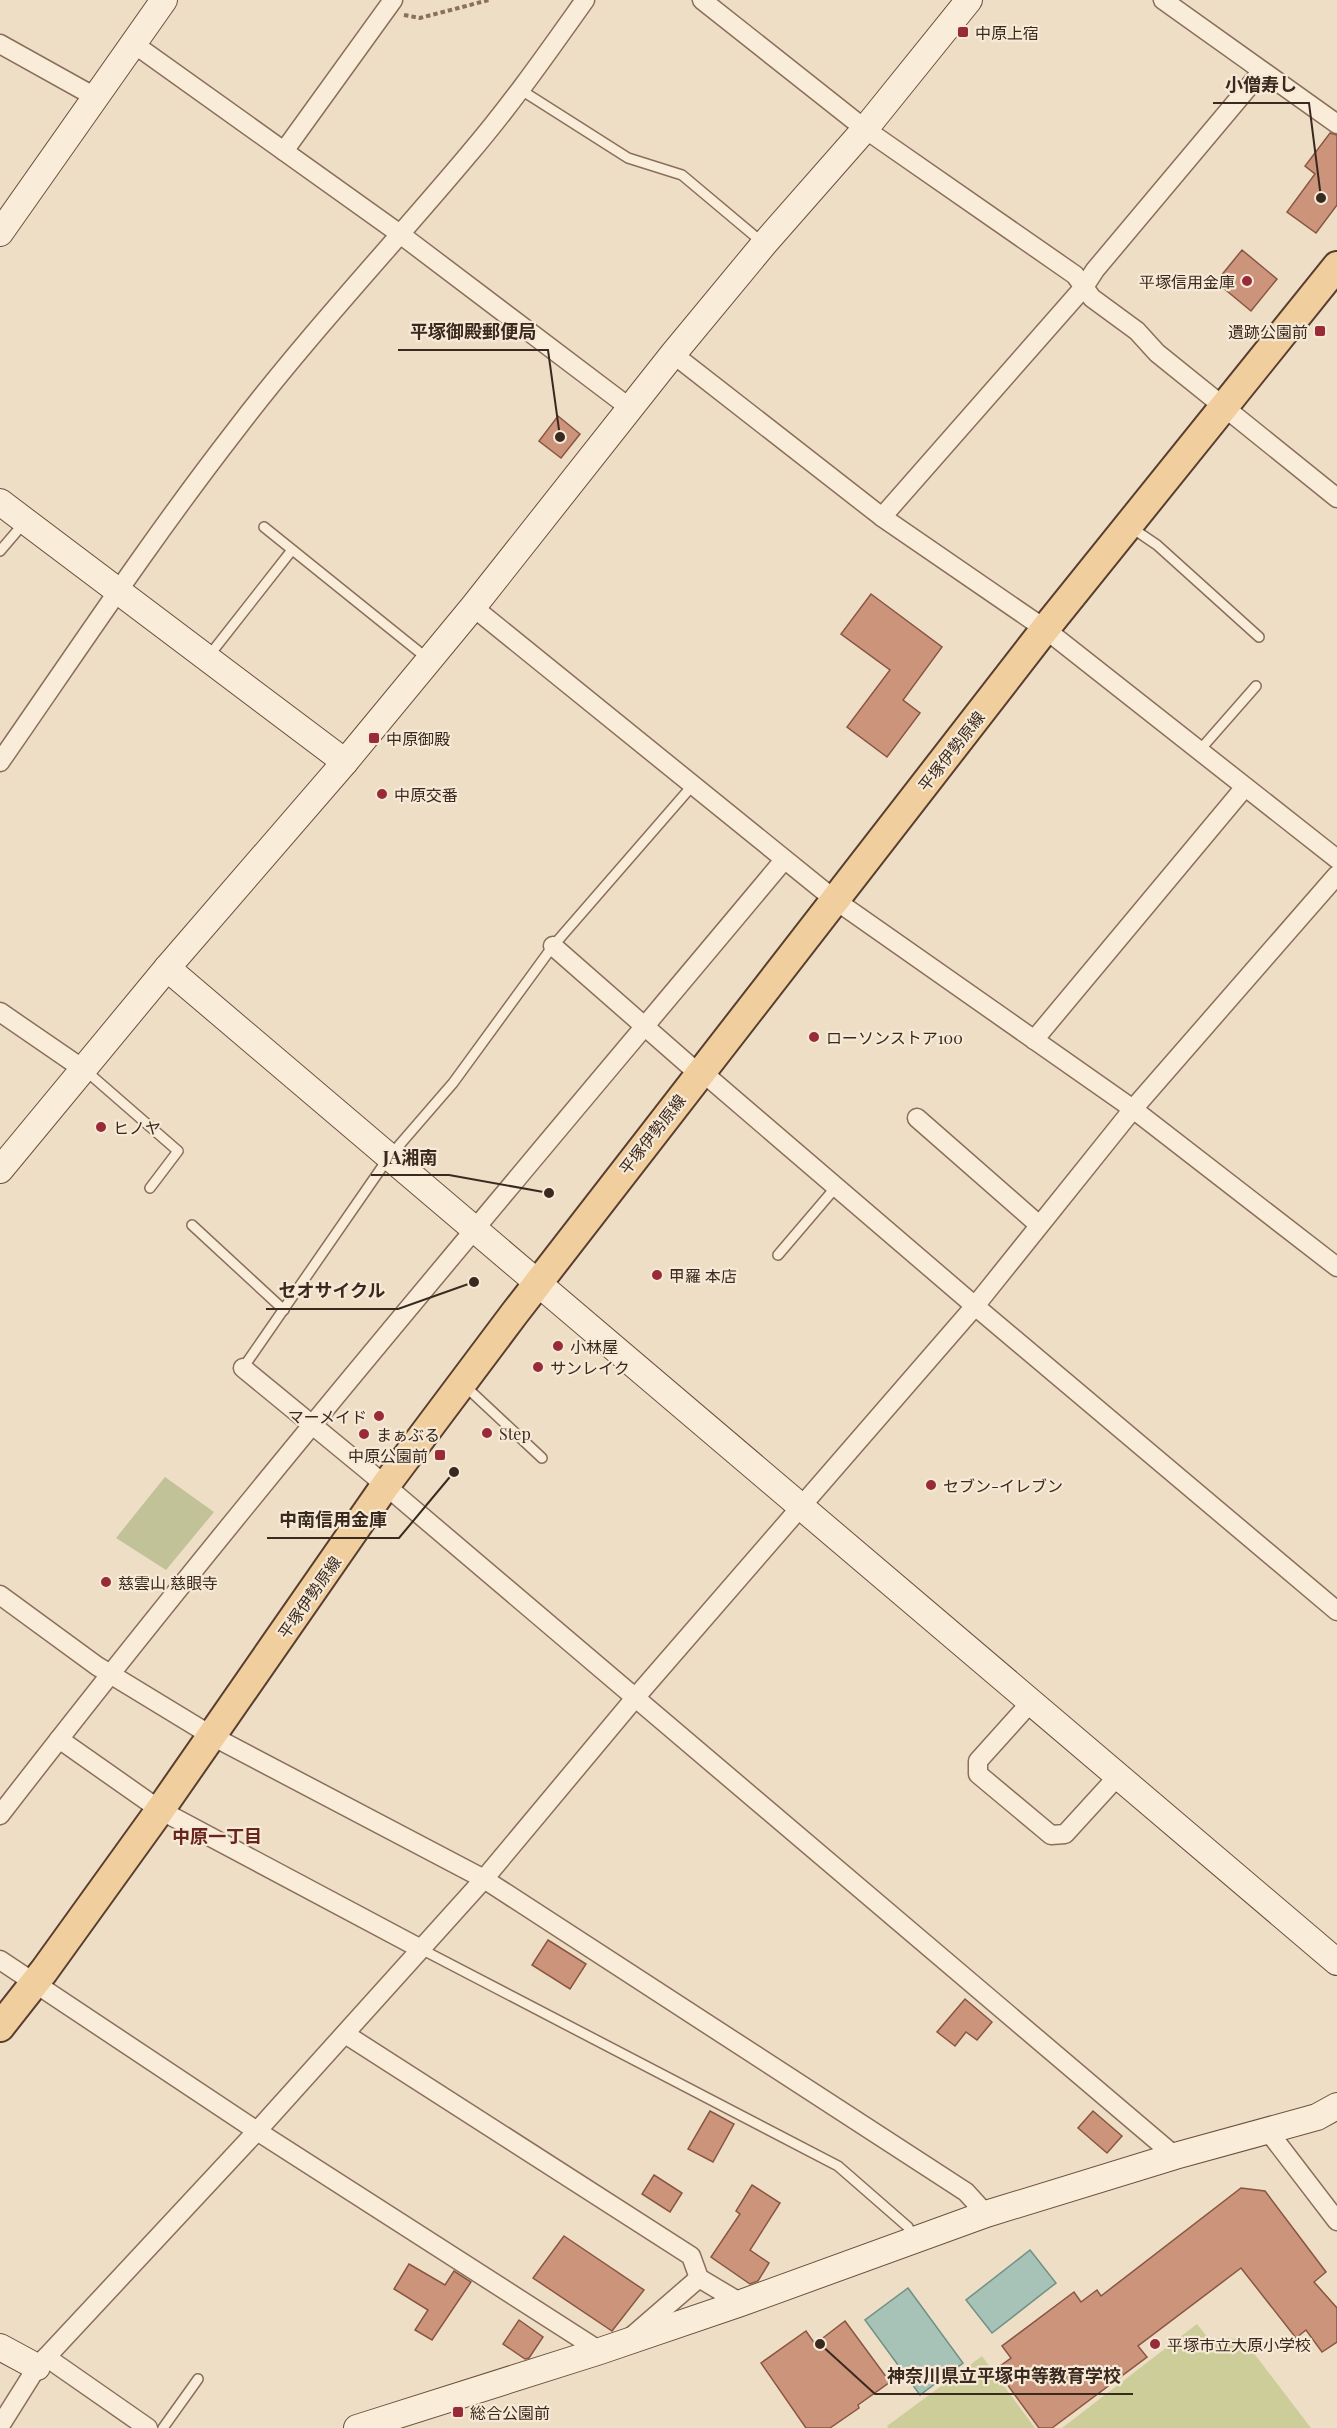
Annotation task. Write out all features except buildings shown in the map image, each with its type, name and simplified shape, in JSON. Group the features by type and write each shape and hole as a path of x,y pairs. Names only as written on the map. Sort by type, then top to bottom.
{"main road":[{"name":"平塚伊勢原線","path":"0,2027 36,1983 212,1736 385,1486 462,1383 700,1072 1045,629 1337,266"}],"street":[{"path":"0,233 164,0"},
{"path":"0,762 118,591 234,431 521,90 585,0"},
{"path":"702,0 865,129 1075,275 1092,298 1137,331 1157,353 1337,498"},
{"path":"0,1170 167,968 345,762 473,607 673,354 764,244 865,129 969,0"},
{"path":"1164,0 1337,124"},
{"path":"284,151 388,6"},
{"path":"0,44 97,98"},
{"path":"134,44 400,234 630,408"},
{"path":"882,517 1084,287 1095,270 1262,71"},
{"path":"673,354 882,517 1045,629 1337,859"},
{"path":"0,502 345,762"},
{"path":"473,607 835,900 1133,1109 1337,1267"},
{"path":"1034,1040 1245,787"},
{"path":"0,1815 110,1673 311,1423 784,860"},
{"path":"0,2426 41,2362 257,2131 484,1879 635,1698 975,1306 1133,1109 1337,875"},
{"path":"553,946 644,1026 1337,1611"},
{"path":"167,968 1337,1962"},
{"path":"0,1012 83,1069"},
{"path":"917,1118 1040,1226"},
{"path":"243,1368 311,1423 1175,2156"},
{"path":"0,1595 97,1666 212,1736 484,1879 966,2192 987,2214"},
{"path":"1030,1702 978,1761 978,1773 1051,1835 1065,1834 1118,1776"},
{"path":"59,1739 160,1810 421,1949"},
{"path":"0,1960 257,2131 600,2351"},
{"path":"345,2034 691,2256 699,2278 741,2303"},
{"path":"357,2428 600,2351 741,2303 987,2214 1175,2156 1317,2117 1337,2106"},
{"path":"1268,2131 1337,2221"},
{"path":"626,2342 699,2278"},
{"path":"0,2347 41,2362 148,2428"}],"lane":[{"path":"521,90 628,158 682,175 764,244"},
{"path":"0,551 25,521"},
{"path":"1128,524 1157,545 1259,637"},
{"path":"264,527 429,660"},
{"path":"207,658 292,550"},
{"path":"1199,751 1256,686"},
{"path":"243,1368 389,1157 453,1083 553,946 692,786"},
{"path":"83,1069 178,1151 150,1188"},
{"path":"778,1255 836,1186"},
{"path":"192,1225 284,1310"},
{"path":"462,1383 542,1458"},
{"path":"421,1949 838,2166 908,2227 914,2240"},
{"path":"163,2428 198,2379"}],"path":[{"path":"388,6 420,18 489,0"}],"green space":[{"path":"165,1477 214,1512 166,1570 116,1538"},
{"path":"1197,2324 1208,2338 1243,2339 1311,2428 1062,2428"},
{"path":"982,2356 1035,2428 888,2428 887,2426"}],"shaded area":[{"path":"1030,2250 1056,2283 992,2333 966,2300"},
{"path":"908,2288 963,2363 920,2395 865,2320"}],"place":[{"name":"中原上宿","path":"963,32"},
{"name":"小僧寿し","path":"1321,198"},
{"name":"平塚信用金庫","path":"1247,281"},
{"name":"遺跡公園前","path":"1320,331"},
{"name":"平塚御殿郵便局","path":"560,437"},
{"name":"中原御殿","path":"374,738"},
{"name":"中原交番","path":"382,794"},
{"name":"ローソンストア100","path":"814,1037"},
{"name":"ヒノヤ","path":"101,1127"},
{"name":"JA湘南","path":"549,1193"},
{"name":"甲羅 本店","path":"657,1275"},
{"name":"セオサイクル","path":"474,1282"},
{"name":"小林屋","path":"558,1346"},
{"name":"サンレイク","path":"538,1367"},
{"name":"マーメイド","path":"379,1416"},
{"name":"Step","path":"487,1433"},
{"name":"まぁぶる","path":"364,1434"},
{"name":"中原公園前","path":"440,1455"},
{"name":"中南信用金庫","path":"454,1472"},
{"name":"セブン-イレブン","path":"931,1485"},
{"name":"慈雲山 慈眼寺","path":"106,1582"},
{"name":"神奈川県立平塚中等教育学校","path":"820,2344"},
{"name":"平塚市立大原小学校","path":"1155,2344"},
{"name":"総合公園前","path":"458,2412"}],"district":[{"name":"中原一丁目","path":"217,1836"}]}
